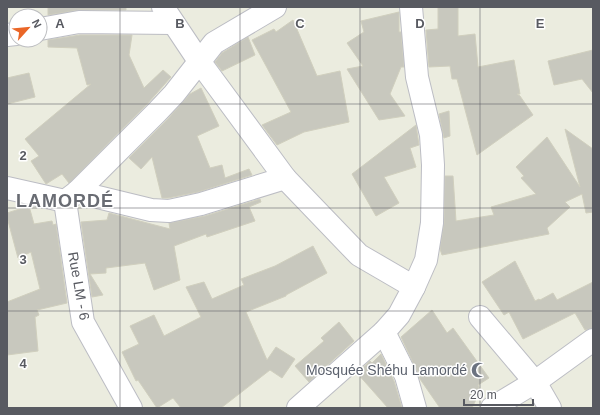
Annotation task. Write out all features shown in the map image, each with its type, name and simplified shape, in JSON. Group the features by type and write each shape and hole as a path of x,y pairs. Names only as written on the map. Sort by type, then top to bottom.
{"street":[{"path":"71,197 157,112 214,43 275,7"},
{"path":"298,408 384,332 399,316 426,260 432,224 433,165 431,135 417,77 412,7"},
{"path":"48,28 79,22 168,15 199,62 284,178 359,255 414,287"},
{"path":"7,188 151,210 169,211 202,204 284,178"},
{"name":"Rue LM - 6","path":"71,197 83,322 131,408"},
{"path":"480,317 535,382 550,408"},
{"path":"384,332 406,376 415,408"},
{"path":"492,408 535,382 593,340"}],"building":[{"path":"126,7 126,10 79,10 48,15 48,8"},
{"path":"438,7 458,7 458,36 475,34 478,67 514,60 520,94 517,94 533,115 477,155 457,79 452,79 450,66 429,67 426,30 438,29"},
{"path":"399,12 399,32 401,32 404,67 401,67 390,94 405,116 379,120 347,69 363,66 347,43 364,32 361,21"},
{"path":"293,20 317,76 340,71 349,122 304,132 277,145 262,125 291,112 252,40 274,29 276,32"},
{"path":"80,35 132,35 129,55 144,88 163,70 171,77 148,103 69,183 62,174 46,184 31,161 39,156 25,139 91,84 87,85 77,48 48,47 48,40"},
{"path":"248,37 255,55 222,71 215,62 222,53"},
{"path":"593,50 593,93 582,79 554,85 548,61"},
{"path":"29,73 35,97 7,104 7,78"},
{"path":"201,88 219,126 197,136 210,168 222,165 225,178 249,169 252,175 198,192 162,198 152,157 141,169 129,158 166,121 190,94"},
{"path":"449,111 450,136 444,138 439,114"},
{"path":"416,125 419,145 410,148 416,167 384,177 399,203 376,216 352,174"},
{"path":"565,129 593,149 593,212 586,213 582,194 565,202 570,207 547,228 549,234 442,255 440,249 444,223 445,176 453,176 456,221 494,215 491,207 536,194 521,178 524,176 516,167 547,137 580,187"},
{"path":"260,199 261,202 249,207 255,221 207,237 206,234 174,246 180,280 154,290 145,263 106,268 106,273 90,274 103,295 92,297 81,222 107,220 109,213 170,229 169,223 205,216"},
{"path":"29,206 34,224 52,221 53,225 56,224 67,303 37,310 39,315 35,317 38,351 7,355 7,302 40,289 31,252 18,258 7,217 7,213"},
{"path":"313,246 327,273 286,296 246,312 267,360 276,347 295,359 282,378 270,370 221,408 181,408 173,398 157,408 138,380 136,381 122,352 139,344 130,326 154,315 164,336 201,317 186,287 204,282 212,299 244,285 241,279 275,266"},
{"path":"515,261 535,301 553,293 557,300 593,282 593,328 585,330 575,313 523,339 509,312 504,315 482,282"},
{"name":"Mosquée Shéhu Lamordé","path":"432,310 447,333 453,328 489,378 478,385 480,391 472,408 440,408 420,379 401,337"},
{"path":"339,322 354,341 309,382 295,366 324,341 321,338"},
{"path":"381,354 394,381 402,408 388,408 357,373 370,361 372,363"}],"place":[{"name":"Mosquée Shéhu Lamordé","path":"479,370"}],"district":[{"name":"LAMORDÉ","path":"65,201"}]}
